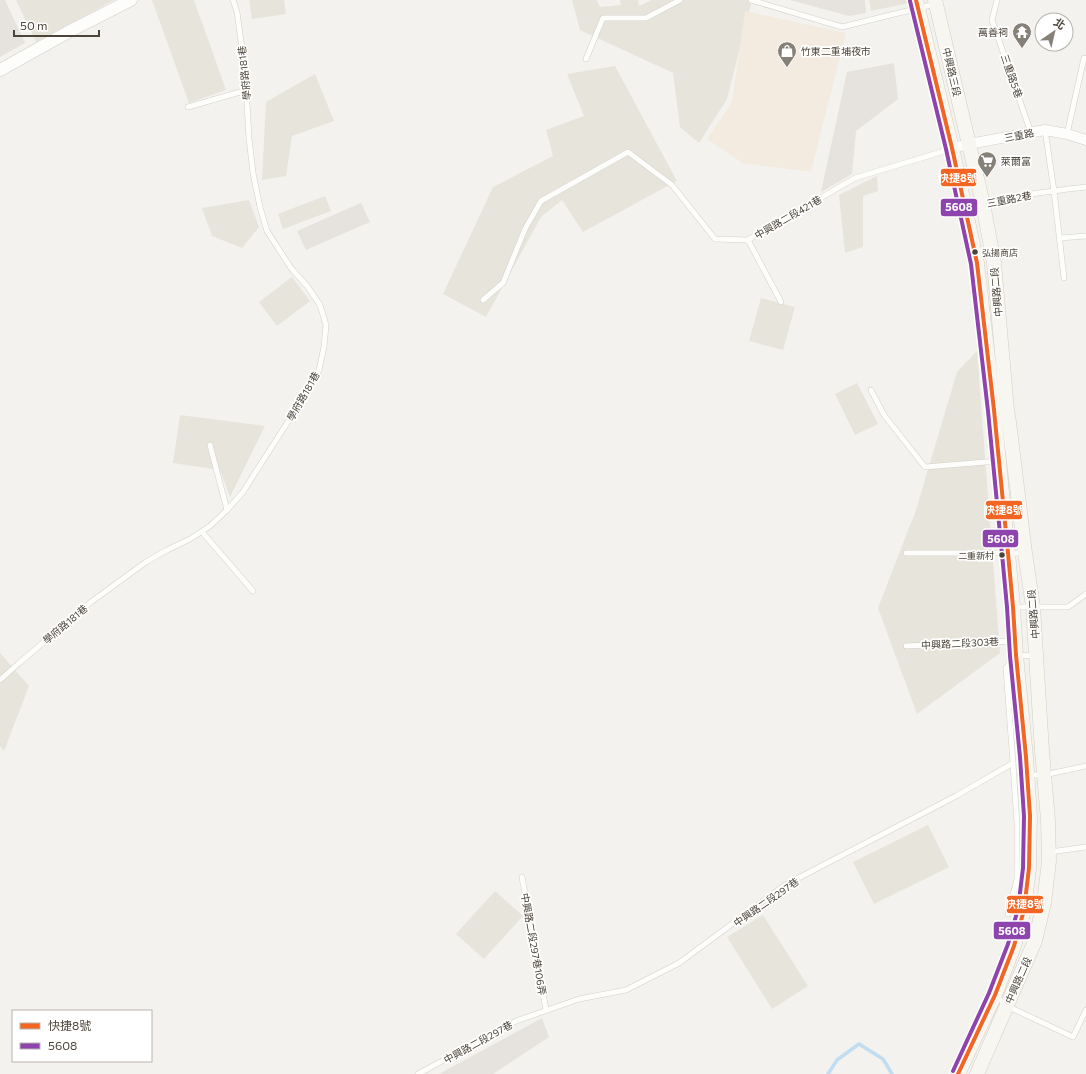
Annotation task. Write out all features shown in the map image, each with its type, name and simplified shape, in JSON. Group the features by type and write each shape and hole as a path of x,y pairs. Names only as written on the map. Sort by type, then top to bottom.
{"main road":[{"name":"中興路三段","path":"936,2 969,144"},
{"name":"中興路三段","path":"917,4 952,148"},
{"name":"中興路二段","path":"958,1074 995,995 1014,946 1024,910 1029,868 1030,831 1027,775 1015,648 1013,607 999,461 1001,410 994,263 983,204 969,144"},
{"name":"中興路二段","path":"952,148 977,263 1001,410 1010,422 1025,553 1033,607 1049,852 1044,903 1035,941 977,1074"}],"street":[{"path":"0,70 131,0"},
{"name":"三重路","path":"952,148 1045,130 1067,134 1086,140"}],"lane":[{"name":"學府路181巷","path":"0,680 91,602 146,562 202,532 227,510 243,492 309,389 319,370 324,347 326,325 320,305 307,286 291,268 267,231 260,207 253,173 246,90 237,12 233,0"},
{"path":"586,59 603,18 646,18 680,0"},
{"path":"751,0 842,27 917,4 936,2"},
{"name":"三重路5巷","path":"997,0 992,20 1031,133"},
{"path":"1067,134 1084,58"},
{"path":"188,107 246,90"},
{"path":"1045,130 1064,278"},
{"name":"中興路二段421巷","path":"483,300 503,283 525,229 541,201 628,152 672,185 715,239 748,240 855,178 952,148"},
{"name":"三重路2巷","path":"965,210 983,204 1018,196 1086,187"},
{"path":"1060,238 1086,236"},
{"path":"748,240 781,302"},
{"path":"871,390 884,415 925,467 999,461"},
{"path":"210,445 227,510"},
{"path":"202,532 253,591"},
{"path":"906,553 1025,553"},
{"path":"1013,607 1068,606 1086,594"},
{"name":"中興路二段303巷","path":"906,646 1015,648"},
{"path":"1008,914 1017,879 1017,824 1006,668 1015,648 1036,656"},
{"name":"中興路二段297巷","path":"418,1074 516,1021 579,999 626,990 679,963 785,885 956,796 1013,763"},
{"path":"1027,775 1044,775 1086,766"},
{"path":"1049,852 1086,847"},
{"name":"中興路二段297巷106弄","path":"522,877 546,1010"},
{"path":"995,995 1007,1006 1073,1037 1086,1010"}],"shaded area":[{"path":"0,0 5,0 25,43 0,57"},
{"path":"16,0 114,0 36,42"},
{"path":"152,0 194,0 226,90 189,103"},
{"path":"249,0 284,0 286,14 252,19"},
{"path":"572,0 597,0 600,7 621,5 620,0 638,0 639,6 652,0 752,0 727,99 699,143 680,127 673,73 580,30"},
{"path":"790,0 865,0 866,13 849,16"},
{"path":"869,0 908,0 909,3 871,11"},
{"name":"竹東二重埔夜市","path":"745,11 846,33 811,172 742,163 707,139 732,102"},
{"path":"894,63 898,99 856,131 852,174 821,192 847,72"},
{"path":"615,66 677,181 583,232 562,200 541,217 486,317 443,294 493,187 553,156 546,130 584,116 567,74"},
{"path":"315,74 334,121 292,136 286,176 262,180 266,102"},
{"path":"877,176 878,191 863,196 863,247 845,253 839,195"},
{"path":"325,196 331,211 283,229 278,214"},
{"path":"249,200 259,227 242,248 212,236 202,208"},
{"path":"361,203 370,222 306,250 297,231"},
{"path":"292,277 310,301 277,326 259,302"},
{"path":"761,298 795,307 783,350 749,341"},
{"path":"977,351 1000,653 917,714 878,608 916,510 957,372"},
{"path":"857,383 878,424 855,435 835,394"},
{"path":"180,415 265,426 230,497 220,470 173,463"},
{"path":"0,653 29,686 4,751 0,746"},
{"path":"928,825 949,867 874,904 853,862"},
{"path":"495,891 523,916 484,959 456,934"},
{"path":"763,915 808,986 772,1009 727,937"},
{"path":"542,1018 549,1037 493,1074 439,1074"}],"waterway":[{"path":"828,1074 837,1060 859,1044 883,1059 892,1074"}],"transit line":[{"name":"快捷8號","path":"916,0 952,148 977,263 994,410 1008,553 1030,816 1029,868 1024,910 1014,946 995,995 958,1074"},
{"name":"5608","path":"910,1 946,149 971,264 988,411 1002,554 1024,816 1023,868 1018,909 1008,944 989,993 953,1071"}],"place":[{"name":"萬善祠","path":"1022,49"},
{"name":"竹東二重埔夜市","path":"787,68"},
{"name":"萊爾富","path":"987,178"},
{"name":"弘揚商店","path":"975,252"},
{"name":"二重新村","path":"1002,555"}]}
